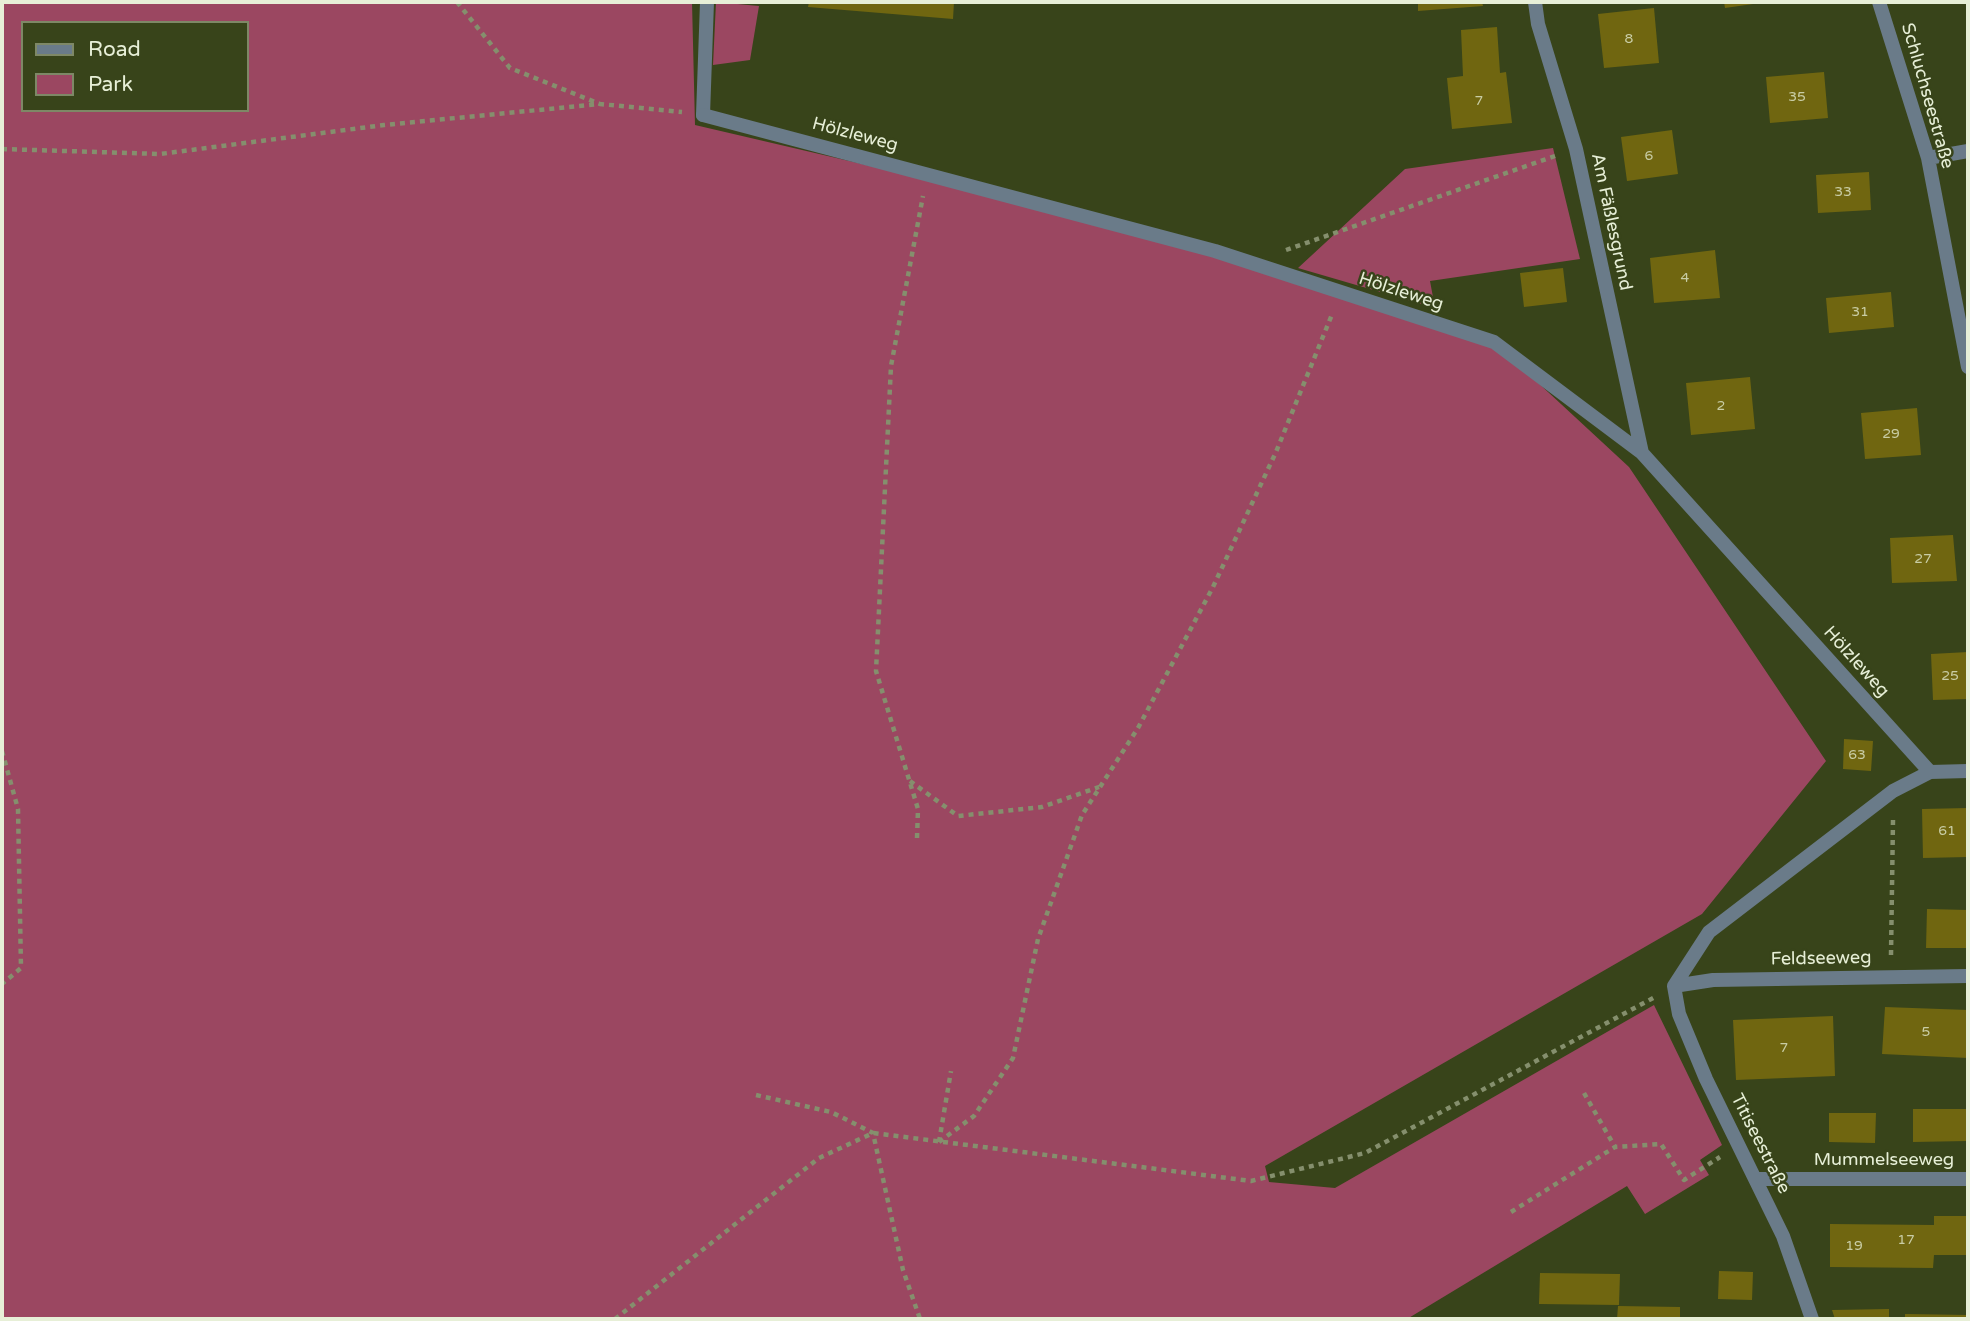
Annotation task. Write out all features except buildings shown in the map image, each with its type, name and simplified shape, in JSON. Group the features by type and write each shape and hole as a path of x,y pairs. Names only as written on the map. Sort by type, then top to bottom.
{"street":[{"path":"703,115 707,2"},
{"name":"Am Fäßlesgrund","path":"1535,2 1538,24 1576,149 1642,453"},
{"name":"Schluchseestraße","path":"1879,2 1928,158 1968,367"},
{"name":"Hölzleweg","path":"703,115 1215,251 1494,342 1642,453 1930,772"},
{"path":"1928,158 1968,151"},
{"path":"1674,986 1709,932 1893,791 1930,772 1968,771"},
{"name":"Feldseeweg","path":"1674,986 1713,980 1968,976"},
{"name":"Titiseestraße","path":"1674,986 1679,1014 1706,1079 1783,1236 1812,1319"},
{"name":"Mummelseeweg","path":"1757,1179 1968,1179"}],"path":[{"path":"457,2 510,68 600,104"},
{"path":"2,149 160,154 384,125 600,104 703,115"},
{"path":"1247,263 1576,149"},
{"path":"917,838 918,810 876,671 891,366 927,174"},
{"path":"939,1143 974,1116 1013,1058 1038,939 1082,815 1138,728 1213,587 1276,452 1340,293"},
{"path":"2,751 18,809 21,968 2,984"},
{"path":"909,780 958,817 1042,807 1101,786"},
{"path":"1891,976 1893,791"},
{"path":"756,1095 831,1112 873,1133 1251,1181 1366,1153 1674,986"},
{"path":"939,1143 951,1070"},
{"path":"1584,1093 1615,1147"},
{"path":"615,1319 819,1158 873,1133"},
{"path":"873,1133 903,1270 920,1319"},
{"path":"1511,1212 1615,1147 1661,1144 1684,1180 1726,1153"}],"green space":[{"path":"2,2 692,2 695,125 1072,213 1494,342 1629,467 1826,761 1702,914 1265,1166 1269,1182 1335,1188 1654,1005 1722,1145 1700,1160 1709,1175 1645,1214 1627,1186 1407,1319 2,1319"},
{"path":"716,2 759,6 750,60 713,65"},
{"path":"1553,148 1580,259 1430,281 1435,308 1298,268 1405,169"}]}
